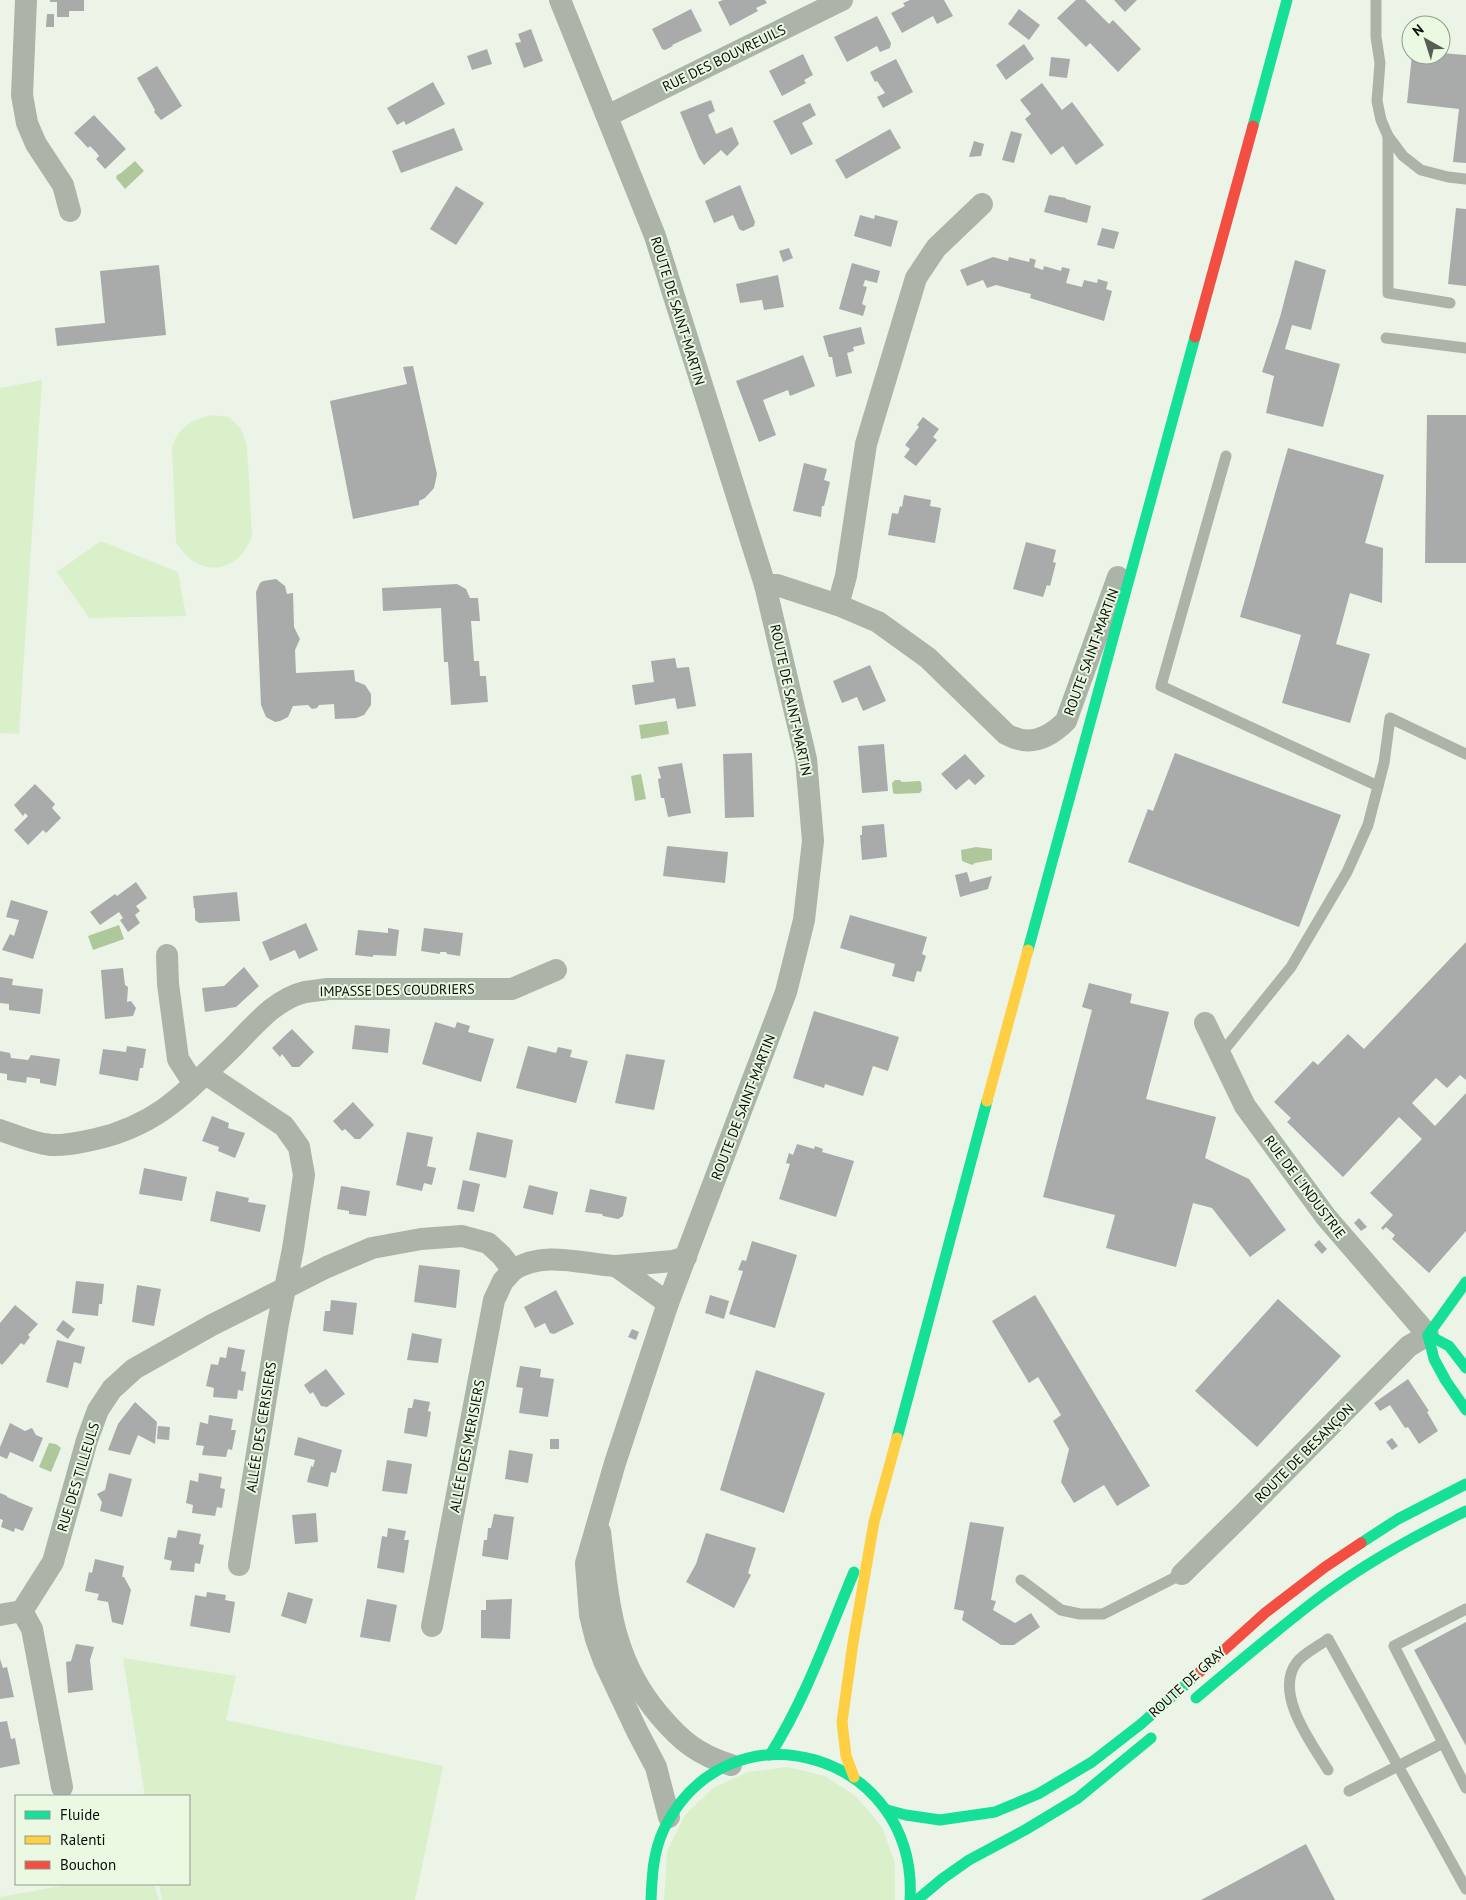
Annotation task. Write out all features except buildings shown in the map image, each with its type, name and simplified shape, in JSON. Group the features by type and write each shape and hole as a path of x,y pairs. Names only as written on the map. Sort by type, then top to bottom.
{"main road":[{"path":"854,1777 846,1756 842,1722 853,1643 874,1522 992,1079 1287,0"},
{"name":"ROUTE DE BESANÇON","path":"1428,1335 1466,1282"},
{"path":"1428,1335 1449,1346 1466,1368"},
{"path":"1428,1335 1434,1359 1446,1381 1466,1410"},
{"name":"ROUTE DE GRAY","path":"887,1810 940,1820 996,1812 1038,1794 1092,1762 1141,1724 1250,1626 1302,1583 1398,1519 1465,1483"},
{"name":"ROUTE DE GRAY","path":"1188,1706 1312,1603 1353,1574 1418,1534 1466,1510"},
{"path":"770,1755 780,1741 802,1696 874,1522"},
{"name":"ROUTE DE GRAY","path":"916,1900 969,1860 1025,1830 1078,1798 1159,1731"},
{"path":"651,1900 650,1886 653,1857 662,1830 683,1798 710,1775 731,1765 750,1758 785,1755 828,1763 854,1777 872,1792 887,1810 903,1840 910,1872 910,1900"}],"street":[{"path":"26,0 22,95 27,123 36,144 62,185 70,211"},
{"name":"ROUTE DE SAINT-MARTIN","path":"560,0 655,236 766,585 806,760 813,841 804,920 786,992 668,1303 614,1463 586,1563 590,1615 596,1640 637,1731 656,1766 669,1817"},
{"name":"RUE DES BOUVREUILS","path":"607,116 842,0"},
{"path":"838,605 846,576 866,444 916,278 936,248 982,204"},
{"name":"ROUTE SAINT-MARTIN","path":"766,585 777,585 838,605 878,622 928,658 1006,734 1016,740 1036,740 1055,732 1066,721 1166,444"},
{"path":"167,955 168,984 178,1060 200,1079"},
{"name":"IMPASSE DES COUDRIERS","path":"0,1130 31,1141 52,1145 81,1142 132,1128 162,1112 200,1079 270,1010 304,992 328,989 512,989 556,970"},
{"name":"RUE DE L'INDUSTRIE","path":"1205,1023 1245,1106 1326,1217 1428,1335"},
{"name":"ALLÉE DES CERISIERS","path":"200,1079 284,1126 299,1147 304,1175 239,1565"},
{"name":"RUE DES TILLEULS","path":"22,1611 53,1562 87,1440 98,1410 112,1389 134,1370 212,1325 285,1288 372,1248 420,1239 462,1236 488,1243 501,1254 512,1270"},
{"path":"512,1270 522,1263 549,1258 616,1266 673,1261 686,1257"},
{"path":"616,1266 668,1303"},
{"name":"ALLÉE DES MERISIERS","path":"432,1626 494,1300 512,1270"},
{"name":"ROUTE DE BESANÇON","path":"1182,1574 1409,1346 1428,1335"},
{"path":"598,1521 614,1628 622,1656 637,1686 673,1731 689,1746 700,1753 731,1765"},
{"path":"0,1614 22,1611 32,1629 62,1787"}],"lane":[{"path":"1376,0 1376,38 1380,63 1377,101 1381,120 1388,136 1403,156 1421,170 1448,177 1466,179"},
{"path":"1388,136 1388,293 1450,303"},
{"path":"1386,338 1466,348"},
{"path":"1226,456 1160,686 1378,786"},
{"path":"1220,1055 1291,967 1347,872 1368,825 1384,763 1390,718 1466,754"},
{"path":"1021,1580 1061,1610 1080,1614 1103,1614 1182,1574"},
{"path":"1466,1609 1394,1646 1466,1788"},
{"path":"1328,1770 1304,1731 1290,1699 1289,1679 1297,1662 1328,1639 1466,1889"},
{"path":"1349,1791 1443,1743"}],"shaded area":[{"path":"135,161 144,171 125,189 116,178 117,175"},
{"path":"42,380 19,734 0,733 0,388"},
{"path":"211,415 229,417 241,429 247,446 252,535 246,548 238,558 228,565 217,567 206,567 195,562 185,554 176,542 172,449 174,441 181,430 197,420"},
{"path":"101,541 178,572 186,616 89,618 57,572"},
{"path":"667,721 669,734 641,739 639,725"},
{"path":"641,774 646,799 635,801 631,776"},
{"path":"895,780 902,782 919,781 921,782 922,790 920,793 895,794 893,793 892,783"},
{"path":"976,847 992,849 992,860 972,865 962,861 961,850"},
{"path":"119,925 124,939 93,950 88,936"},
{"path":"49,1443 56,1444 61,1448 51,1472 39,1467"},
{"path":"123,1658 236,1676 226,1720 443,1766 415,1900 162,1900 159,1885 190,1885 190,1795 145,1795"},
{"path":"787,1767 825,1776 857,1797 882,1827 895,1863 895,1900 664,1900 667,1851 685,1815 713,1788 748,1772"},
{"path":"66,1885 154,1885 159,1900 0,1900 0,1897"}],"traffic: fast":[{"path":"1253,126 1287,0"},
{"path":"1028,950 1195,337"},
{"path":"897,1438 987,1101"},
{"path":"1466,1282 1428,1335 1434,1359 1446,1381 1466,1410"},
{"path":"1428,1335 1449,1346 1466,1368"},
{"path":"1361,1543 1398,1519 1466,1484"},
{"path":"1196,1698 1282,1626 1348,1577 1386,1553 1466,1511"},
{"path":"770,1755 806,1688 854,1572"},
{"path":"887,1810 940,1820 995,1812 1038,1794 1092,1762 1141,1724 1193,1678"},
{"path":"917,1900 969,1860 1025,1830 1078,1798 1151,1738"},
{"path":"651,1900 654,1864 660,1838 664,1829 694,1788 731,1764 773,1755 815,1760 853,1778 884,1808 905,1849 910,1900"}],"traffic: slow":[{"path":"987,1101 1028,950"},
{"path":"854,1777 846,1756 842,1722 853,1643 874,1522 897,1438"}],"traffic: jam":[{"path":"1195,337 1253,126"},
{"path":"1193,1678 1265,1613 1325,1567 1361,1543"}]}
